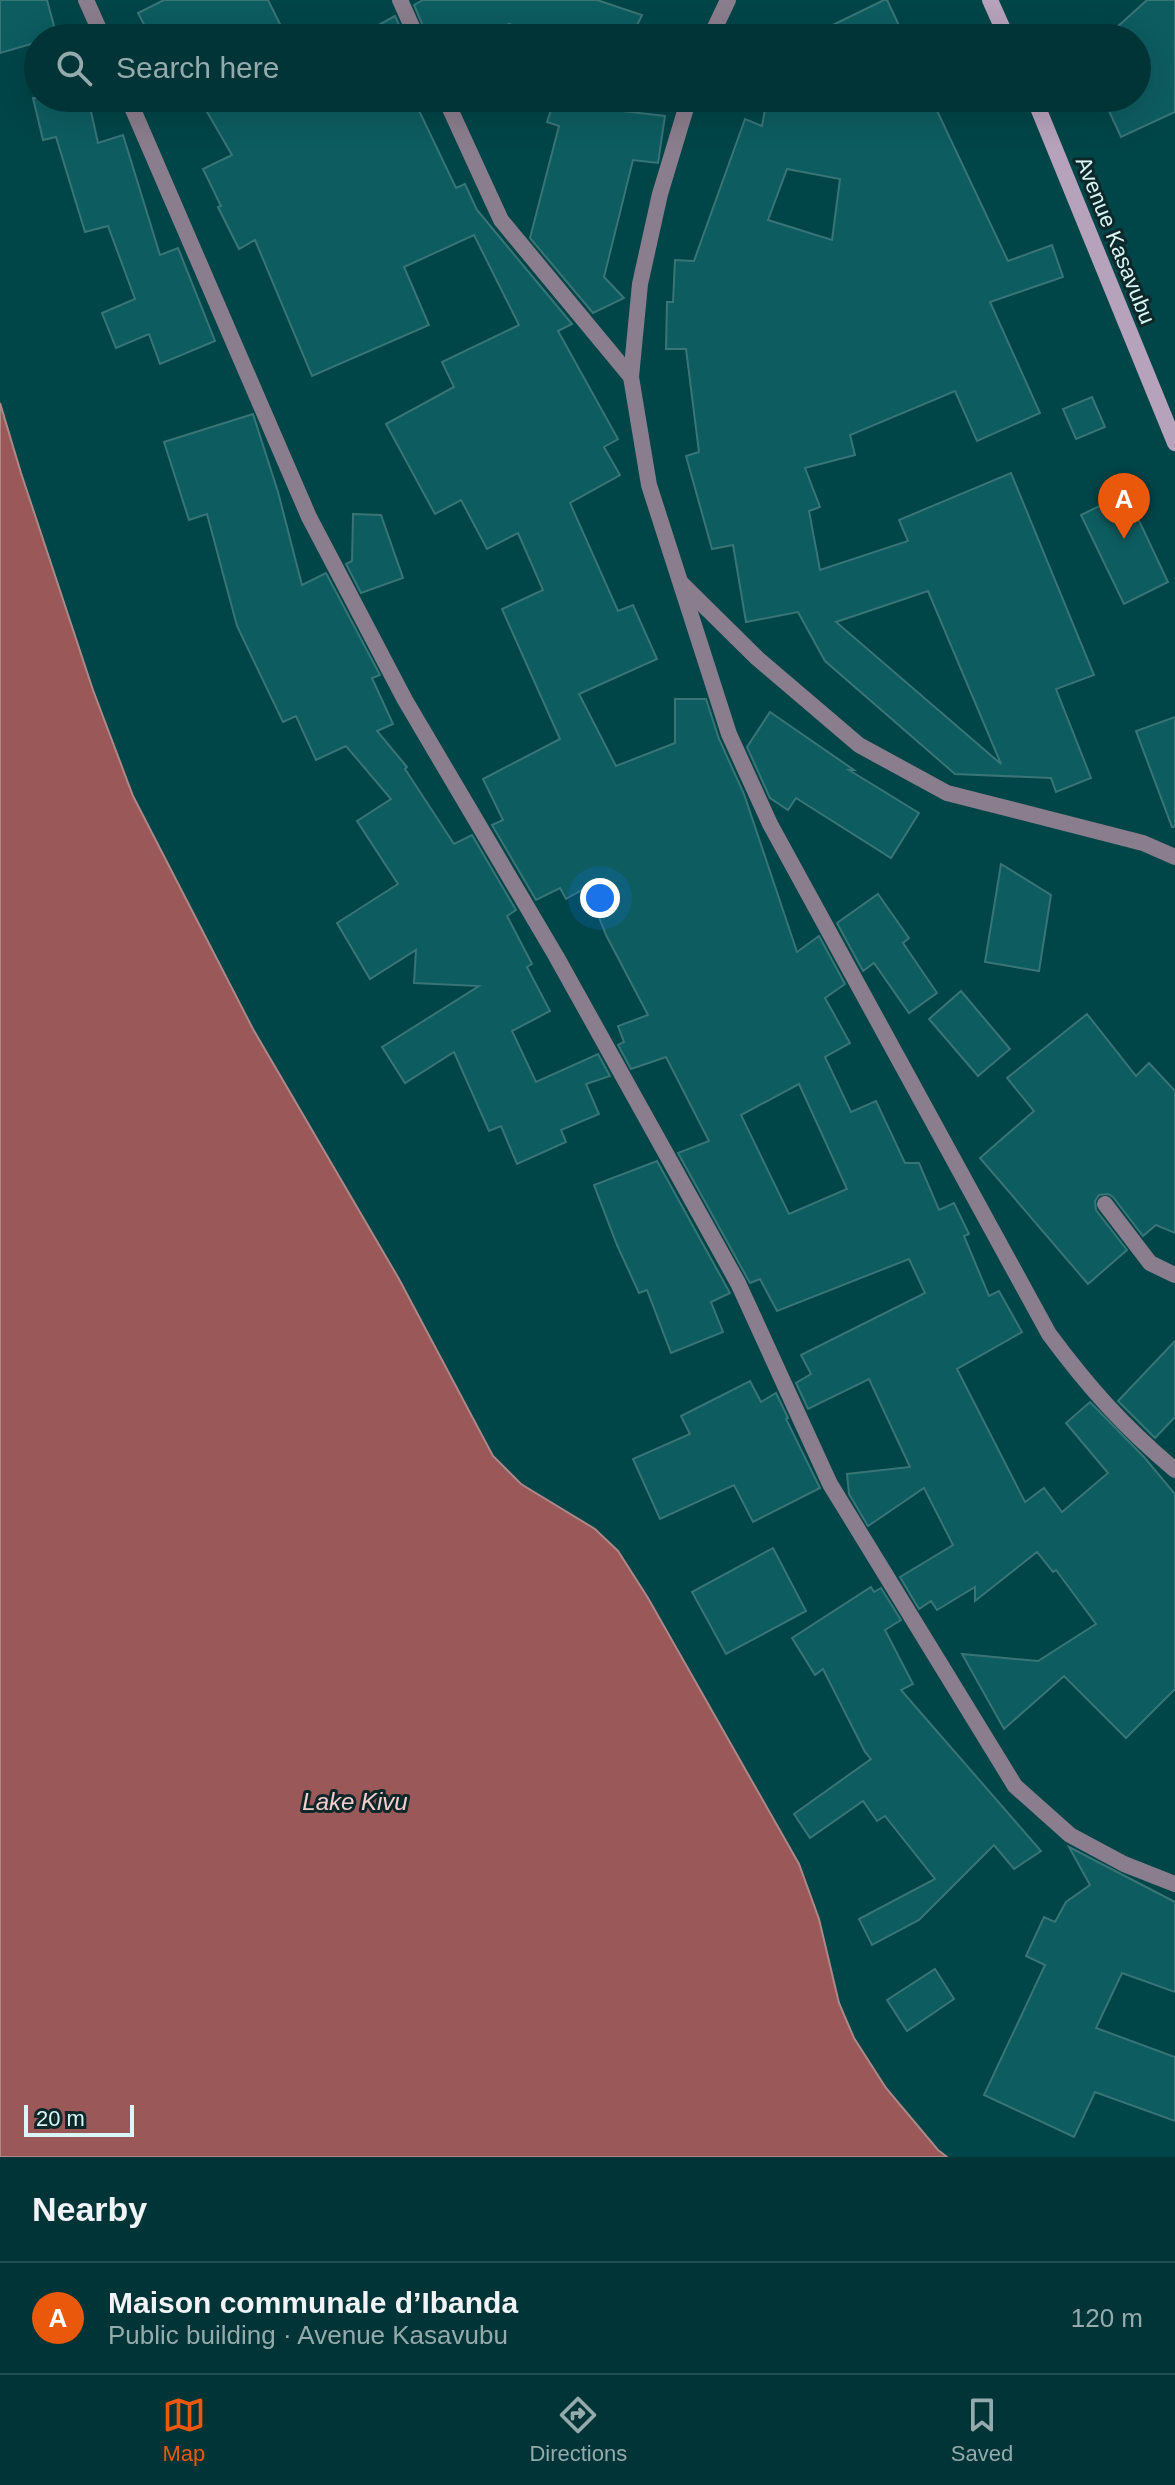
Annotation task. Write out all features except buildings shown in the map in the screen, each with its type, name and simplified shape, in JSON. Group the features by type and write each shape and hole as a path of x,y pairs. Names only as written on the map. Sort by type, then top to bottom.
{"street":[{"path":"86,0 97,24"},
{"path":"400,0 411,24"},
{"path":"717,24 728,0"},
{"path":"990,0 1001,24"},
{"path":"134,112 309,517 405,700 556,956 738,1283 830,1484 1015,1786 1070,1835 1124,1864 1175,1884"},
{"path":"451,112 501,220 631,377"},
{"path":"685,112 660,194 640,284 631,377 649,485 729,734 770,824 1049,1334 1097,1396 1134,1436 1175,1470"},
{"name":"Avenue Kasavubu","path":"1040,112 1175,443"},
{"path":"678,581 757,658 859,745 947,793 1143,843 1175,857"},
{"path":"1105,1204 1150,1263 1175,1275"}],"water":[{"name":"Lake Kivu","path":"0,403 93,690 133,796 253,1029 399,1279 493,1456 521,1484 595,1529 618,1551 648,1598 799,1864 819,1919 839,2003 854,2038 886,2088 947,2157 0,2157"}],"place":[{"name":"Maison communale d’Ibanda","path":"1124,539"}]}
